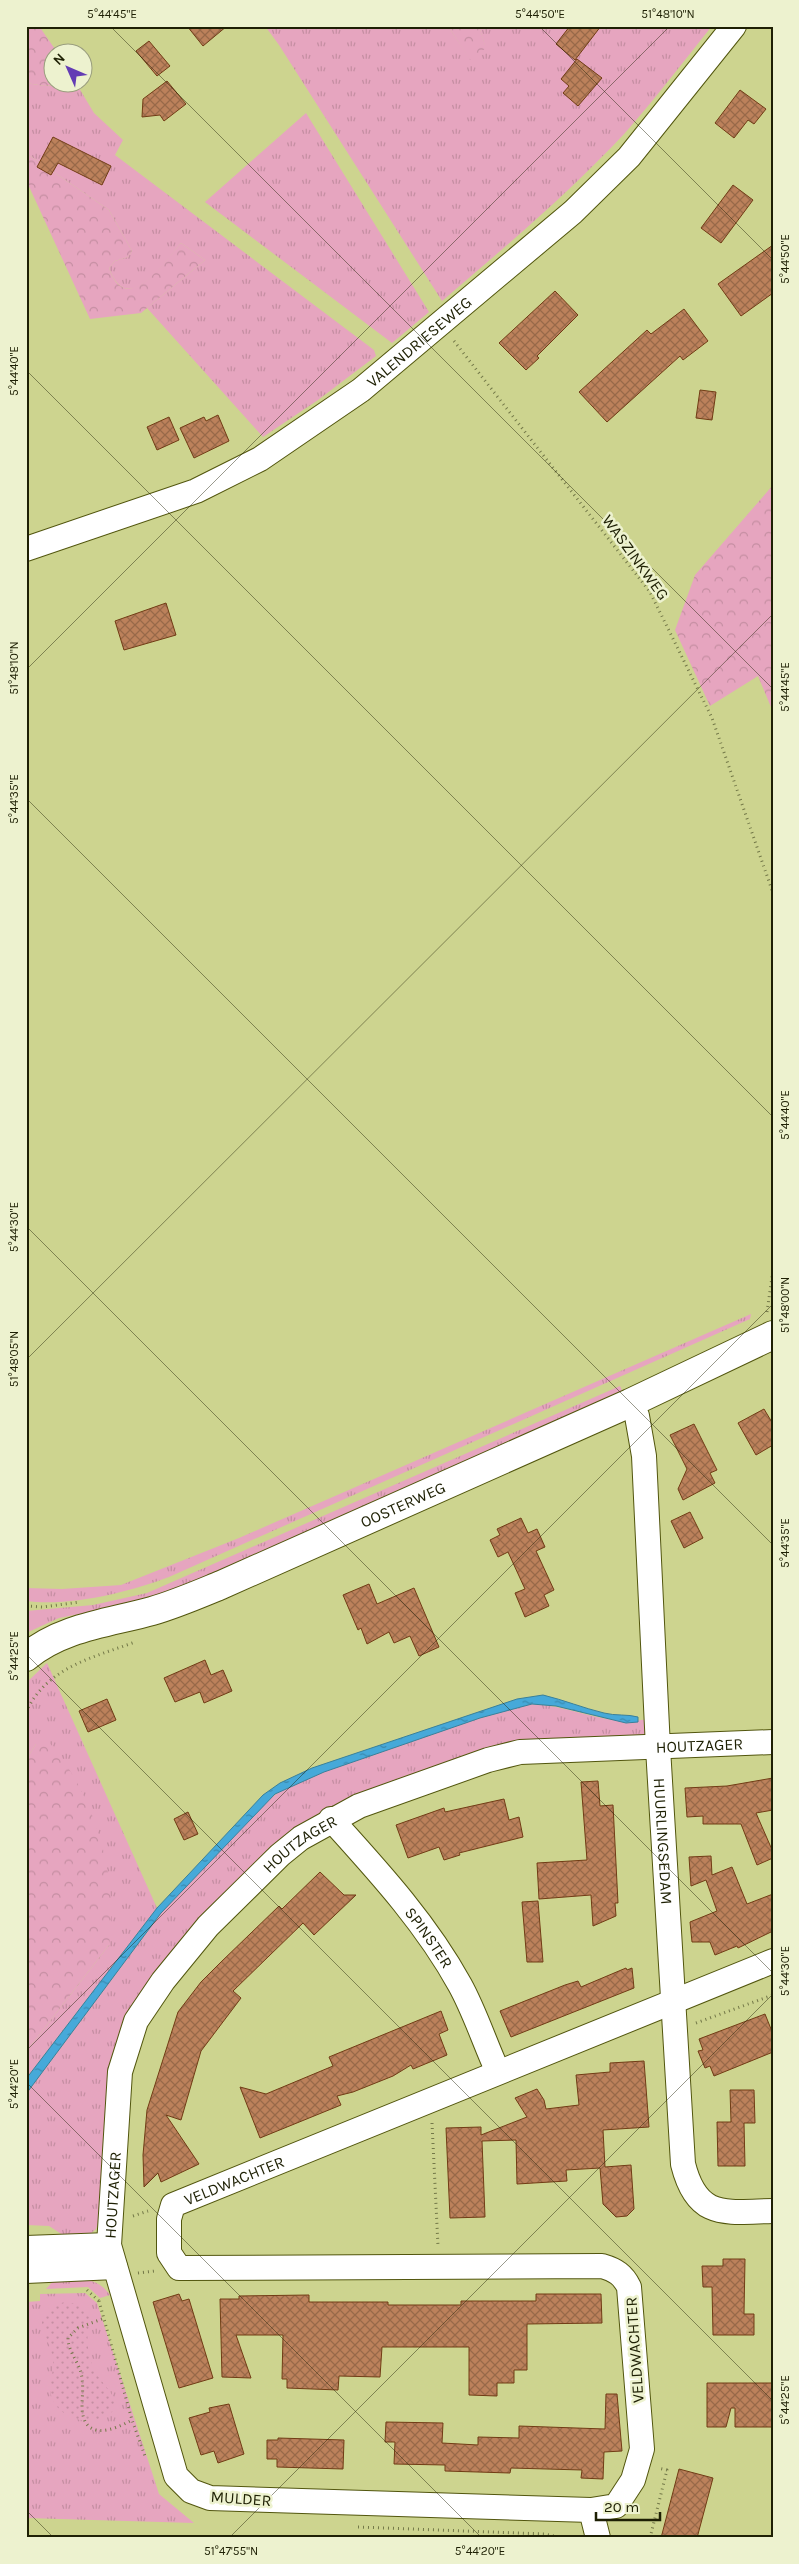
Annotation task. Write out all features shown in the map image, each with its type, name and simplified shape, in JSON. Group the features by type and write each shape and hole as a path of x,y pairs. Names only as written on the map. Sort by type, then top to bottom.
{"street":[{"name":"VALENDRIESEWEG","path":"26,549 196,491 260,459 361,390 442,324 573,212 629,157 734,26"},
{"name":"OOSTERWEG","path":"26,1657 41,1644 65,1634 153,1610 222,1585 630,1403 771,1327"},
{"name":"HUURLINGSEDAM","path":"630,1403 637,1416 644,1456 658,1748 683,2164 688,2186 701,2203 720,2212 773,2211"},
{"name":"HOUTZAGER","path":"113,2253 120,2072 136,2021 163,1981 208,1926 280,1855 301,1838 359,1806 488,1760 520,1752 773,1742"},
{"name":"SPINSTER","path":"332,1820 383,1875 412,1913 460,1985 498,2072"},
{"name":"VELDWACHTER","path":"591,2510 616,2506 633,2480 642,2449 629,2287 624,2278 614,2269 602,2266 179,2268 169,2253 168,2219 173,2205 773,1961"},
{"path":"26,2248 113,2253"},
{"path":"26,2271 113,2253"},
{"name":"MULDER","path":"113,2253 176,2476 190,2491 210,2498 591,2510"},
{"path":"591,2510 598,2538"}],"path":[{"name":"WASZINKWEG","path":"442,324 650,592 712,718 773,893"},
{"path":"771,1327 767,1314 773,1270"},
{"path":"676,2031 773,1995"},
{"path":"431,2099 439,2267"},
{"path":"113,2253 173,2205"},
{"path":"113,2253 179,2268"},
{"path":"102,2319 78,2328 68,2338 68,2345 81,2371 84,2384 83,2415 88,2426 99,2430 117,2427 132,2420"},
{"path":"639,2462 667,2470 650,2538"}],"green space":[{"path":"26,26 39,26 50,42 42,42 42,86 26,83"},
{"path":"265,26 448,26 470,59 485,46 479,26 712,26 647,107 603,156 536,220 442,301"},
{"path":"448,26 479,26 486,48 470,60"},
{"path":"26,83 42,86 42,92 81,92 94,113 123,140 115,155 374,350 376,356 318,400 263,437 147,308 205,260 181,243 165,263 145,282 135,288 125,288 117,282 109,268 115,261 128,257 132,251 109,210 26,153"},
{"path":"306,113 429,312 392,343 205,202"},
{"path":"26,153 109,210 132,251 128,257 115,261 109,268 116,282 125,288 135,288 145,282 181,243 205,260 141,313 90,319 26,180"},
{"path":"773,485 773,712 758,676 710,706 675,630 695,575"},
{"path":"751,1314 750,1319 169,1577 136,1588 99,1597 61,1602 26,1601 26,1588 62,1589 121,1585 239,1538"},
{"path":"620,1386 624,1395 197,1585 141,1602 59,1618 26,1633 26,1611 93,1605 147,1593"},
{"path":"47,1663 157,1908 26,2079 26,2052 109,1945 36,1744 26,1760 26,1683"},
{"path":"532,1704 621,1721 652,1718 647,1736 535,1744 340,1805 145,1991 96,2229 88,2236 66,2237 49,2226 26,2225 26,2094 161,1913 263,1805 290,1785 322,1771 477,1719"},
{"path":"44,1737 61,1757 89,1806 106,1862 111,1919 109,1945 26,2052 26,1760 36,1744"},
{"path":"55,2279 92,2281 99,2284 110,2295 100,2298 88,2287 46,2289"},
{"path":"85,2293 97,2303 159,2494 194,2523 26,2518 26,2302 40,2301 40,2294"},
{"path":"65,2302 77,2304 91,2319 88,2338 90,2359 98,2377 115,2401 112,2412 97,2420 81,2420 65,2414 59,2409 51,2395 53,2360 42,2326 42,2319 45,2312"}],"water":[{"path":"543,1695 604,1713 638,1717 638,1722 626,1723 556,1706 532,1704 480,1718 324,1772 275,1794 161,1913 26,2094 26,2079 157,1908 263,1795 280,1783 312,1768 517,1699"}],"building":[{"path":"187,26 227,26 203,46"},
{"path":"570,26 601,26 575,60 556,44"},
{"path":"149,41 170,66 157,76 136,51"},
{"path":"577,59 602,78 578,106 563,93 569,86 561,79"},
{"path":"167,81 186,104 164,121 160,115 142,117 143,99"},
{"path":"740,90 766,109 754,124 748,120 734,138 715,123"},
{"path":"53,137 111,166 102,185 58,163 51,175 37,167"},
{"path":"733,185 753,200 721,243 701,228"},
{"path":"773,245 773,293 741,316 718,284"},
{"path":"555,291 578,315 537,356 539,358 526,370 499,343"},
{"path":"684,309 708,341 683,360 680,356 607,422 579,392 647,330 651,334"},
{"path":"700,390 716,392 712,420 696,418"},
{"path":"218,415 229,441 194,458 180,428 204,417 206,421"},
{"path":"169,417 179,440 157,450 147,427"},
{"path":"166,603 176,635 124,650 115,621"},
{"path":"764,1409 773,1424 773,1445 756,1455 738,1423"},
{"path":"694,1424 717,1470 710,1473 715,1483 683,1500 678,1489 687,1469 670,1435"},
{"path":"690,1512 703,1538 684,1548 671,1521"},
{"path":"521,1518 528,1533 537,1529 545,1547 536,1551 554,1590 544,1595 549,1606 525,1617 515,1593 525,1589 508,1552 498,1557 490,1540 500,1535 497,1529"},
{"path":"369,1584 377,1604 414,1588 439,1647 419,1656 410,1636 394,1643 389,1632 367,1644 361,1628 358,1630 343,1595"},
{"path":"205,1660 211,1675 223,1670 232,1691 204,1703 200,1692 175,1702 164,1678"},
{"path":"107,1699 116,1720 88,1732 79,1711"},
{"path":"773,1778 773,1810 756,1813 773,1852 773,1858 757,1865 741,1824 703,1824 703,1816 687,1817 685,1788 727,1786"},
{"path":"598,1781 600,1806 613,1805 618,1903 615,1903 616,1916 593,1926 591,1895 539,1899 537,1863 587,1860 581,1782"},
{"path":"504,1799 509,1820 519,1817 523,1837 459,1853 460,1855 444,1860 439,1847 408,1858 396,1825 444,1808 445,1812"},
{"path":"188,1812 198,1834 184,1840 174,1819"},
{"path":"711,1856 712,1875 732,1867 747,1904 773,1894 773,1931 738,1948 737,1946 715,1955 710,1942 692,1942 690,1922 717,1911 706,1880 691,1886 689,1857"},
{"path":"320,1872 344,1895 356,1895 314,1935 303,1923 233,1991 241,1998 201,2051 181,2120 166,2115 199,2164 161,2182 158,2173 144,2187 143,2155 147,2110 178,2012 201,1982 221,1962 279,1906 282,1909"},
{"path":"538,1901 543,1962 527,1962 522,1902"},
{"path":"626,1968 627,1970 632,1968 634,1988 511,2037 500,2011 565,1985 578,1981 581,1987"},
{"path":"441,2011 448,2030 439,2034 447,2055 413,2069 411,2065 393,2076 353,2092 337,2096 341,2105 260,2138 240,2087 266,2094 333,2066 329,2057"},
{"path":"765,2014 773,2034 773,2052 714,2076 710,2066 705,2068 698,2051 703,2050 699,2039"},
{"path":"644,2061 649,2127 603,2130 605,2167 631,2165 634,2209 627,2216 616,2217 603,2204 600,2168 566,2170 567,2181 517,2184 516,2140 482,2141 485,2217 450,2218 446,2128 481,2127 481,2135 527,2117 515,2098 537,2089 544,2100 546,2109 579,2105 576,2075 610,2072 610,2063"},
{"path":"730,2090 754,2090 755,2123 744,2123 745,2166 718,2166 717,2122 731,2122"},
{"path":"723,2259 745,2259 744,2314 754,2314 754,2335 713,2335 712,2287 703,2287 702,2266 723,2266"},
{"path":"179,2294 182,2301 189,2299 213,2378 179,2388 153,2302"},
{"path":"536,2294 601,2294 602,2323 527,2324 527,2370 514,2370 514,2383 497,2383 497,2396 469,2395 469,2347 382,2347 380,2377 339,2376 338,2390 287,2388 287,2379 282,2379 283,2335 236,2335 251,2378 222,2377 220,2299 239,2299 239,2296 309,2295 309,2302 388,2302 388,2305 461,2305 461,2301 536,2301"},
{"path":"707,2383 773,2383 773,2427 735,2427 735,2408 731,2408 726,2427 707,2427"},
{"path":"606,2394 617,2394 622,2451 604,2452 603,2479 581,2478 582,2470 511,2468 510,2473 445,2471 445,2465 394,2464 395,2442 385,2442 386,2422 443,2423 442,2443 478,2445 478,2437 519,2438 519,2426 605,2429"},
{"path":"229,2404 244,2454 218,2463 214,2451 201,2455 189,2418 210,2412 209,2408"},
{"path":"278,2438 344,2440 343,2469 277,2467 277,2459 267,2459 267,2440 278,2440"},
{"path":"679,2469 713,2478 697,2538 661,2538"}]}
